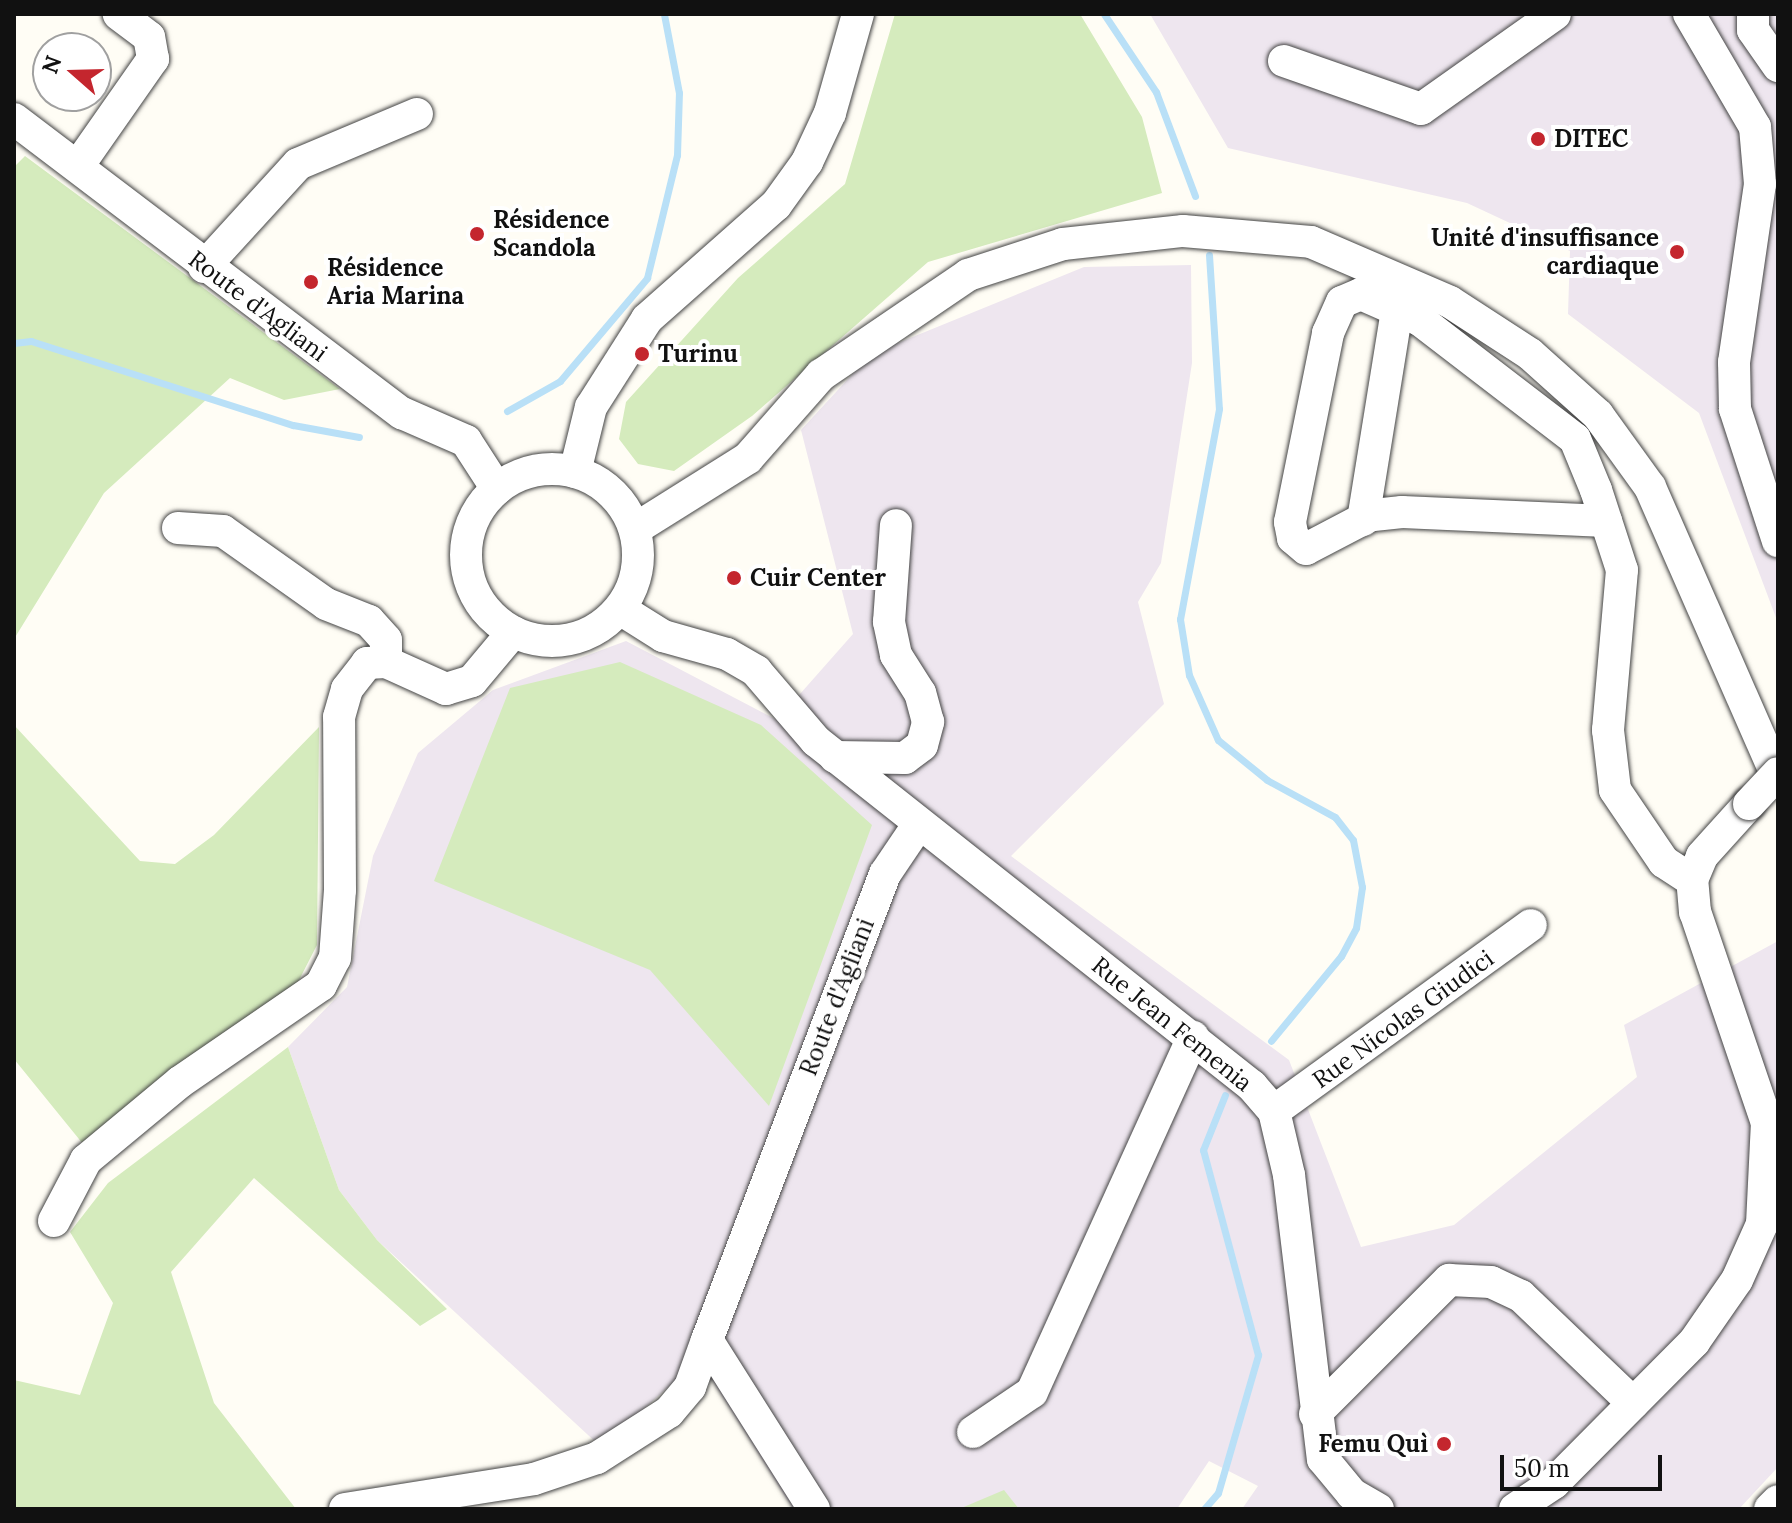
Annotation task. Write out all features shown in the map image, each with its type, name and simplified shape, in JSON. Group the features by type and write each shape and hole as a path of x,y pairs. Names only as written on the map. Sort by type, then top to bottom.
{"street":[{"path":"78,166 153,59 149,37 119,14"},
{"path":"575,472 591,407 647,319 776,205 807,162 830,113 858,14"},
{"path":"1284,61 1421,109 1555,14"},
{"path":"1689,14 1755,127 1760,184 1734,362 1735,409 1778,541"},
{"path":"1753,14 1753,30 1778,66"},
{"path":"204,267 298,164 417,114"},
{"name":"Route d'Agliani","path":"14,119 204,267 402,413 466,441 497,489"},
{"path":"635,529 748,458 821,375 968,275 1063,244 1228,229 1311,242 1450,302 1530,354 1598,415 1650,487 1778,776 1702,856 1692,880 1695,912 1767,1123 1769,1181 1762,1224 1737,1280 1694,1342 1554,1483 1515,1509"},
{"path":"1606,521 1402,512 1363,520 1306,549 1293,538 1290,522 1328,333 1342,302 1361,294 1397,309 1495,373 1575,439 1606,521 1622,570 1608,730 1615,790 1664,862 1692,880"},
{"path":"1363,520 1397,309"},
{"path":"534,472 575,472 611,494 635,529 634,585 620,609 570,640 513,632 482,604 467,565 473,524 497,489 534,472"},
{"path":"835,757 905,758 922,745 928,722 920,693 896,655 889,622 896,525"},
{"path":"178,528 223,531 326,604 369,621 386,640 386,662"},
{"path":"620,609 663,636 727,654 756,671 835,757 918,825"},
{"path":"54,1221 86,1160 180,1082 321,985 335,958 340,890 339,717 347,689 367,663 386,662 446,689 472,681 513,632"},
{"name":"Route d'Agliani","path":"345,1509 534,1479 597,1458 669,1412 690,1387 885,874 918,825"},
{"name":"Rue Jean Femenia","path":"918,825 1193,1037 1274,1111 1289,1175 1315,1414 1323,1459 1352,1494 1378,1509"},
{"name":"Rue Nicolas Giudici","path":"1274,1111 1531,925"},
{"path":"973,1432 1032,1392 1193,1037"},
{"path":"1315,1414 1449,1280 1491,1282 1521,1296 1633,1403"},
{"path":"707,1340 767,1445 814,1509"},
{"path":"1770,1509 1778,1501"}],"shaded area":[{"path":"1150,14 1778,14 1778,623 1699,413 1568,314 1570,251 1467,203 1228,148"},
{"path":"1191,265 1192,363 1161,563 1138,602 1164,704 1011,856 1289,1060 1361,1247 1454,1225 1637,1077 1624,1025 1778,941 1778,1467 1739,1509 1242,1509 1258,1486 1209,1461 1177,1509 793,1509 712,1380 685,1372 601,1447 377,1240 339,1190 288,1047 347,987 373,856 418,753 493,690 626,641 777,720 853,634 801,430 871,354 1084,267"}],"green space":[{"path":"895,14 1080,14 1142,117 1162,193 928,262 752,416 674,471 638,464 619,439 626,402 738,278 845,184"},
{"path":"25,156 340,389 284,400 230,378 104,493 14,639 14,167"},
{"path":"620,662 761,725 872,825 769,1106 650,970 434,881 510,688"},
{"path":"14,725 140,861 175,864 214,835 319,727 317,945 297,984 83,1144 14,1059"},
{"path":"288,1047 339,1190 377,1240 447,1309 420,1326 254,1178 171,1272 214,1403 296,1509 14,1509 14,1380 80,1395 113,1303 70,1232 108,1183"},
{"path":"1004,1490 1019,1509 959,1509"}],"waterway":[{"path":"507,411 560,381 647,278 677,155 679,93 664,14"},
{"path":"1104,14 1156,92 1195,196"},
{"path":"1209,255 1219,409 1180,619 1189,675 1218,740 1267,780 1335,817 1353,840 1362,887 1356,928 1341,956 1271,1041"},
{"path":"14,343 31,341 293,425 359,437"},
{"path":"1204,1509 1218,1493 1258,1355 1203,1150 1225,1095"}],"place":[{"name":"DITEC","path":"1538,139"},
{"name":"Résidence Scandola","path":"477,234"},
{"name":"Unité d'insuffisance cardiaque","path":"1677,252"},
{"name":"Résidence Aria Marina","path":"311,282"},
{"name":"Turinu","path":"642,354"},
{"name":"Cuir Center","path":"734,578"},
{"name":"Femu Quì","path":"1444,1444"}]}
